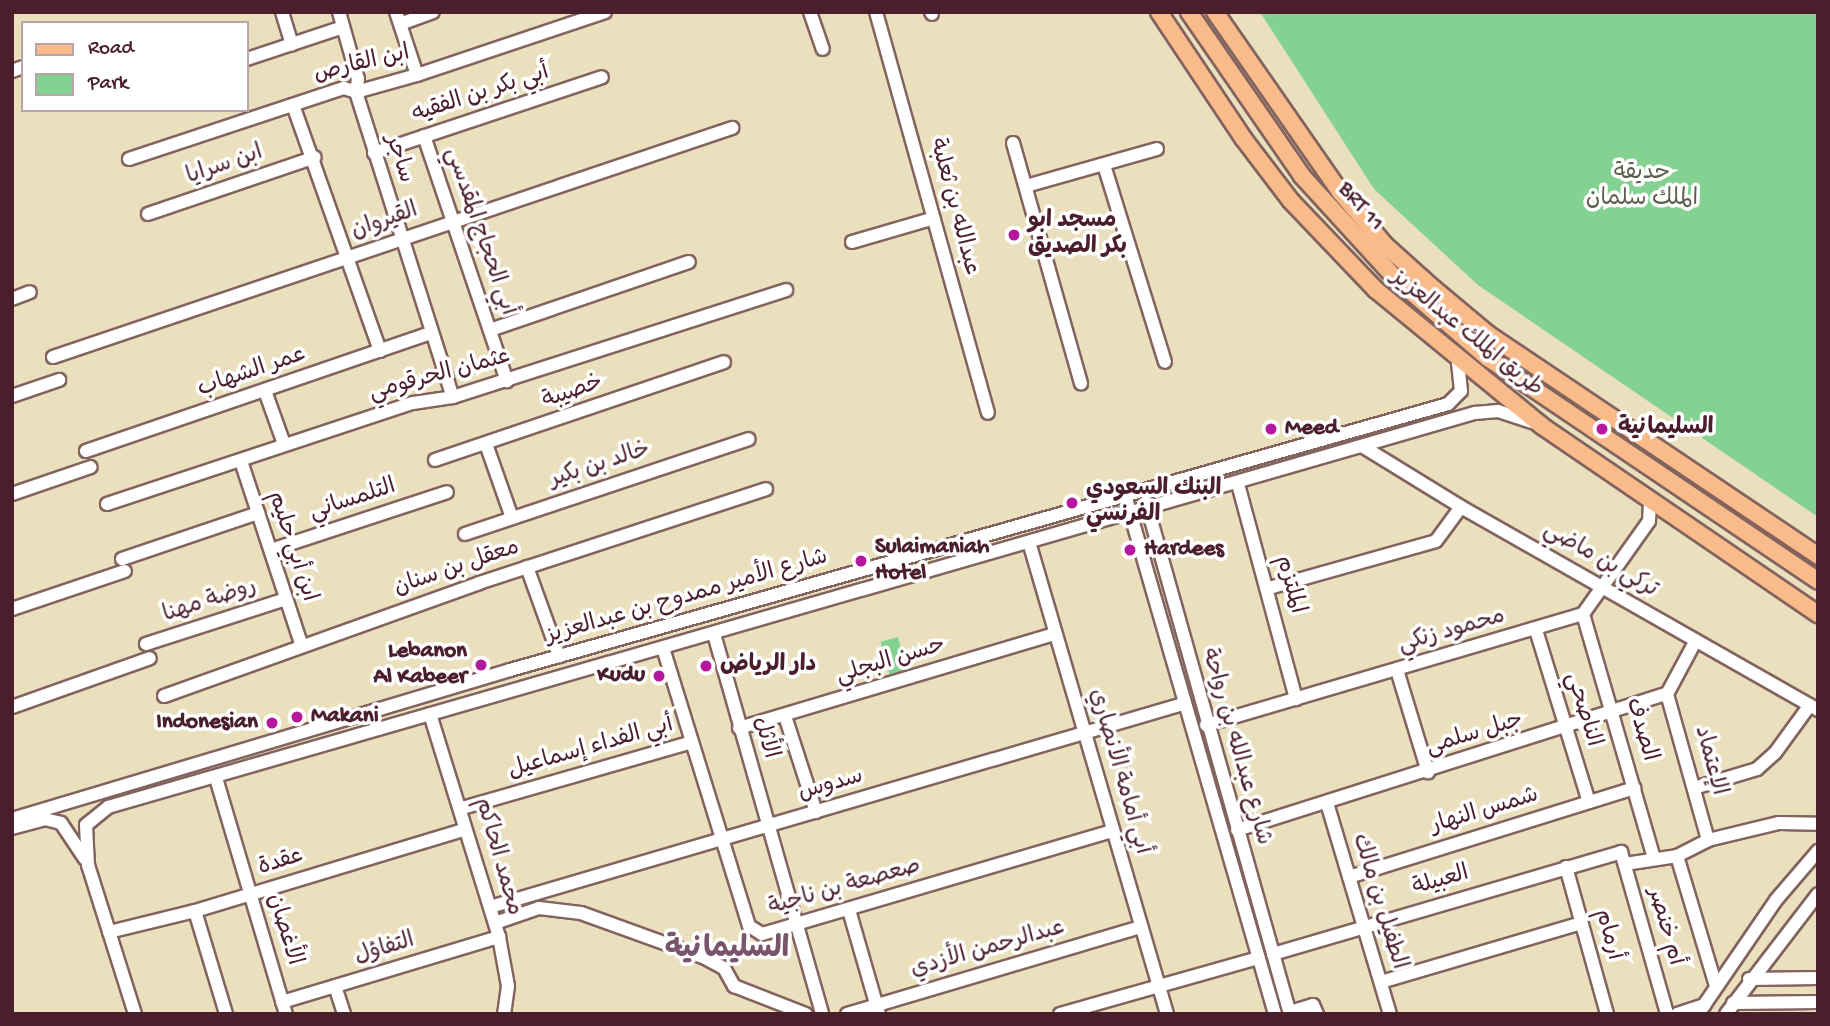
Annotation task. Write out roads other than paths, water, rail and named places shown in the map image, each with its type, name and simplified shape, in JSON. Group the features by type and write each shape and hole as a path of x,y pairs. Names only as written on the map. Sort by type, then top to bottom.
{"main road":[{"name":"طريق الملك عبدالعزيز","path":"1159,12 1242,138 1290,201 1340,257 1458,360 1542,426 1650,504 1818,614"},
{"name":"BRT 11","path":"1189,12 1302,176 1396,279 1488,358 1818,581"},
{"name":"طريق الملك عبدالعزيز","path":"1214,12 1340,192 1386,246 1488,334 1818,556"},
{"path":"1791,596 1818,608"}],"street":[{"path":"282,12 292,44"},
{"name":"ساجر","path":"339,12 358,79 356,92 374,153 453,397"},
{"path":"417,75 398,18 433,12"},
{"name":"ابن القارص","path":"129,159 344,88 356,92 417,75 605,12"},
{"path":"810,12 823,50"},
{"name":"عبدالله بن ثعلبة","path":"876,12 988,413"},
{"path":"248,59 343,27"},
{"name":"أبي بكر بن الفقيه","path":"374,153 602,77"},
{"path":"293,104 315,157 380,351"},
{"name":"القيروان","path":"52,357 732,128"},
{"name":"أبي الحجاج المقدسي","path":"424,136 507,381"},
{"path":"1013,143 1081,384"},
{"path":"1026,186 1157,149"},
{"name":"ابن سرايا","path":"148,214 315,157"},
{"path":"1104,165 1165,362"},
{"path":"852,242 934,218"},
{"path":"489,330 689,262"},
{"name":"عثمان الحرقومي","path":"107,504 413,403 453,397 507,381 786,290"},
{"path":"12,299 30,292"},
{"name":"عمر الشهاب","path":"86,451 431,333"},
{"name":"شارع الأمير ممدوح بن عبدالعزيز","path":"12,819 559,656 1448,404 1461,391 1458,360"},
{"name":"خصيبة","path":"435,460 724,362"},
{"path":"12,397 59,380"},
{"path":"265,391 284,444"},
{"name":"شارع الأمير ممدوح بن عبدالعزيز","path":"88,865 86,825 108,807 1238,484 1475,412 1498,411 1542,426"},
{"name":"خالد بن بكير","path":"465,534 749,439"},
{"path":"486,444 512,518"},
{"name":"تركي بن ماضي","path":"1362,446 1461,507 1604,584 1695,642 1814,707"},
{"name":"ابن أبي حليم","path":"241,461 302,646"},
{"path":"12,494 91,467"},
{"name":"الملتزم","path":"1238,484 1269,588 1296,699"},
{"name":"معقل بن سنان","path":"164,696 527,567 766,489"},
{"name":"شارع عبدالله بن رواحة","path":"1143,491 1206,725 1290,1013"},
{"name":"التلمساني","path":"271,550 447,492"},
{"name":"شارع عبدالله بن رواحة","path":"1125,495 1183,704 1275,1014"},
{"path":"1583,614 1648,521 1650,504"},
{"path":"1269,588 1436,541 1461,507"},
{"path":"12,609 258,513"},
{"name":"أبي أمامة الأنصاري","path":"1029,542 1167,1014"},
{"path":"527,567 559,656"},
{"name":"روضة مهنا","path":"146,644 286,599"},
{"name":"محمود زنكي","path":"1206,725 1583,614"},
{"name":"الصدف","path":"1583,614 1614,713 1654,859"},
{"name":"الناصحي","path":"1535,630 1589,802"},
{"name":"الأثل","path":"714,634 822,1014"},
{"name":"حسن البجلي","path":"739,727 785,716 1055,634"},
{"path":"1667,694 1695,642"},
{"name":"صعصعة بن ناجية","path":"663,648 749,926 762,934 1113,831"},
{"name":"روضة مهنا","path":"12,707 150,658"},
{"path":"1397,670 1428,772"},
{"name":"جبل سلمى","path":"1237,830 1566,729 1667,694"},
{"name":"الإعتماد","path":"1667,694 1708,840"},
{"name":"سدوس","path":"490,907 1183,704"},
{"path":"1694,788 1757,769 1775,753 1814,707"},
{"name":"محمد الحاكم","path":"430,714 462,808 464,830 499,937 508,986 504,1014"},
{"path":"785,716 816,812"},
{"name":"أبي الفداء إسماعيل","path":"462,808 692,742"},
{"name":"الأغصان","path":"216,778 284,1008"},
{"name":"شمس النهار","path":"1349,877 1634,788"},
{"name":"الطفيل بن مالك","path":"1326,803 1390,1014"},
{"path":"12,828 45,819 61,823 88,865 135,1014"},
{"name":"العبيلة","path":"1273,954 1566,867 1623,858 1654,859 1676,856 1708,840 1779,823 1818,824"},
{"name":"عقدة","path":"109,932 195,911 464,830"},
{"path":"1677,1014 1702,1010 1716,986 1818,851"},
{"path":"1676,856 1716,986"},
{"name":"أم خنصر","path":"1623,858 1667,1014"},
{"name":"أرمام","path":"1566,867 1607,1014"},
{"path":"1729,1009 1749,979 1818,894"},
{"path":"495,923 539,908 581,913 705,957 724,968 734,986 806,1014"},
{"path":"849,910 878,1009"},
{"path":"195,911 226,1014"},
{"path":"1381,982 1582,923"},
{"name":"عبدالرحمن الأزدي","path":"847,1014 878,1009 1140,927"},
{"name":"التفاؤل","path":"284,1008 335,986 499,937"},
{"path":"1060,1014 1158,984 1258,958"},
{"path":"1749,979 1818,978"},
{"path":"335,986 344,1014"},
{"path":"1729,1009 1818,1002"},
{"path":"1290,1013 1313,1005 1317,1014"}],"place":[{"name":"مسجد ابو بكر الصديق","path":"1014,235"},
{"name":"Meed","path":"1271,429"},
{"name":"السليمانية","path":"1602,429"},
{"name":"البنك السعودي الفرنسي","path":"1072,503"},
{"name":"Hardees","path":"1130,550"},
{"name":"Sulaimaniah Hotel","path":"861,561"},
{"name":"Lebanon Al Kabeer","path":"481,665"},
{"name":"دار الرياض","path":"706,666"},
{"name":"Kudu","path":"659,676"},
{"name":"Makani","path":"297,717"},
{"name":"Indonesian","path":"272,723"}],"district":[{"name":"السليمانية","path":"727,951"}],"park label":[{"name":"حديقة الملك سلمان","path":"1642,187"}]}
